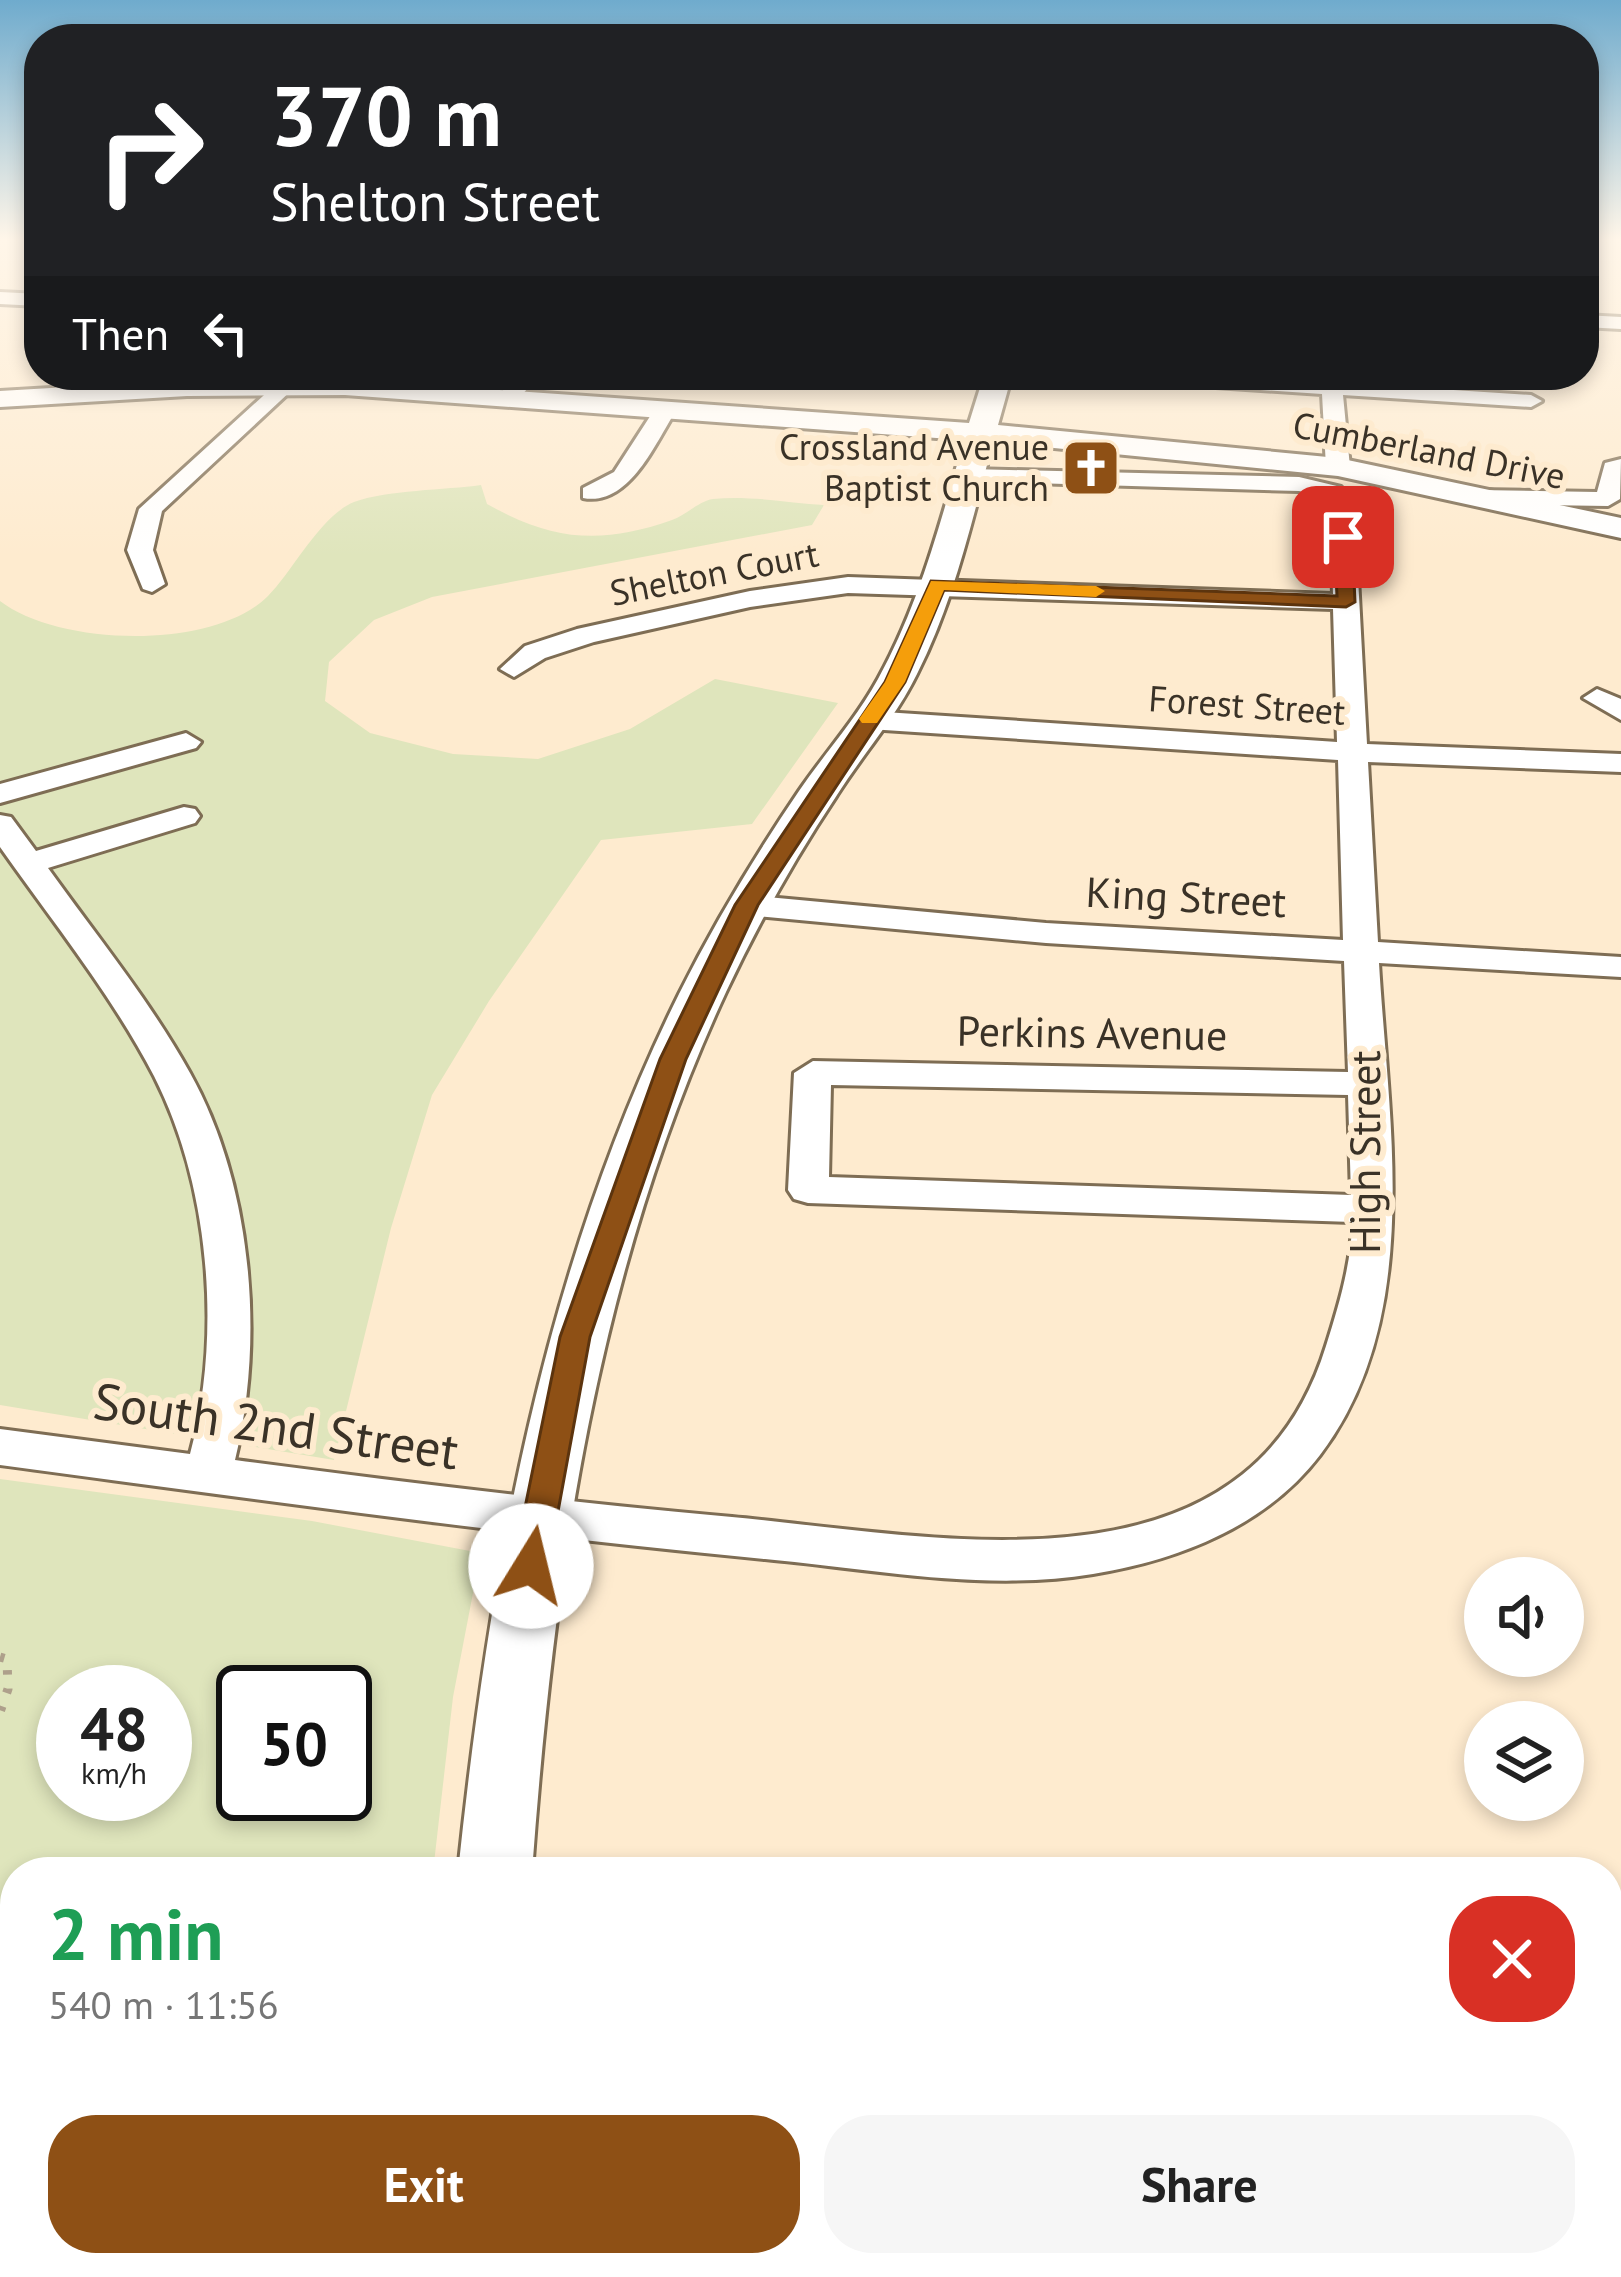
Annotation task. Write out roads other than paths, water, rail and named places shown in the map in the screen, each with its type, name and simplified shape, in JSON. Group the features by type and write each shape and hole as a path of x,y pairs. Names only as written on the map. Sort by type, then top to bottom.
{"main road":[{"name":"Cumberland Drive","path":"0,399 138,390"},
{"name":"Cumberland Drive","path":"411,390 980,432 1477,497 1621,528"},
{"path":"496,1857 506,1743 538,1519 575,1337 612,1219 673,1059 746,905 895,682 938,585 993,390"}],"street":[{"path":"152,584 140,550 151,508 280,390"},
{"path":"507,398 515,390"},
{"name":"High Street","path":"538,1519 1010,1562 1100,1554 1182,1530 1244,1501 1280,1473 1309,1436 1350,1334 1364,1283 1373,1209 1342,504 1331,477 1332,390"},
{"path":"1375,390 1531,401"},
{"path":"591,493 622,477 666,409"},
{"path":"1477,497 1608,499 1607,481 1613,468 1621,466"},
{"path":"971,476 1331,477"},
{"name":"Shelton Court","path":"514,669 553,645 715,605 848,585 1346,602"},
{"name":"Forest Street","path":"869,720 1352,752 1621,763"},
{"path":"0,794 186,742"},
{"path":"28,864 184,816"},
{"path":"0,824 174,1077 216,1198 229,1345 224,1427 208,1473"},
{"name":"King Street","path":"746,905 1046,933 1621,967"},
{"name":"Perkins Avenue","path":"1369,1084 813,1073 808,1190 1373,1209"},
{"name":"South 2nd Street","path":"0,1447 538,1519"}],"place":[{"name":"Crossland Avenue Baptist Church","path":"1091,468"}]}
